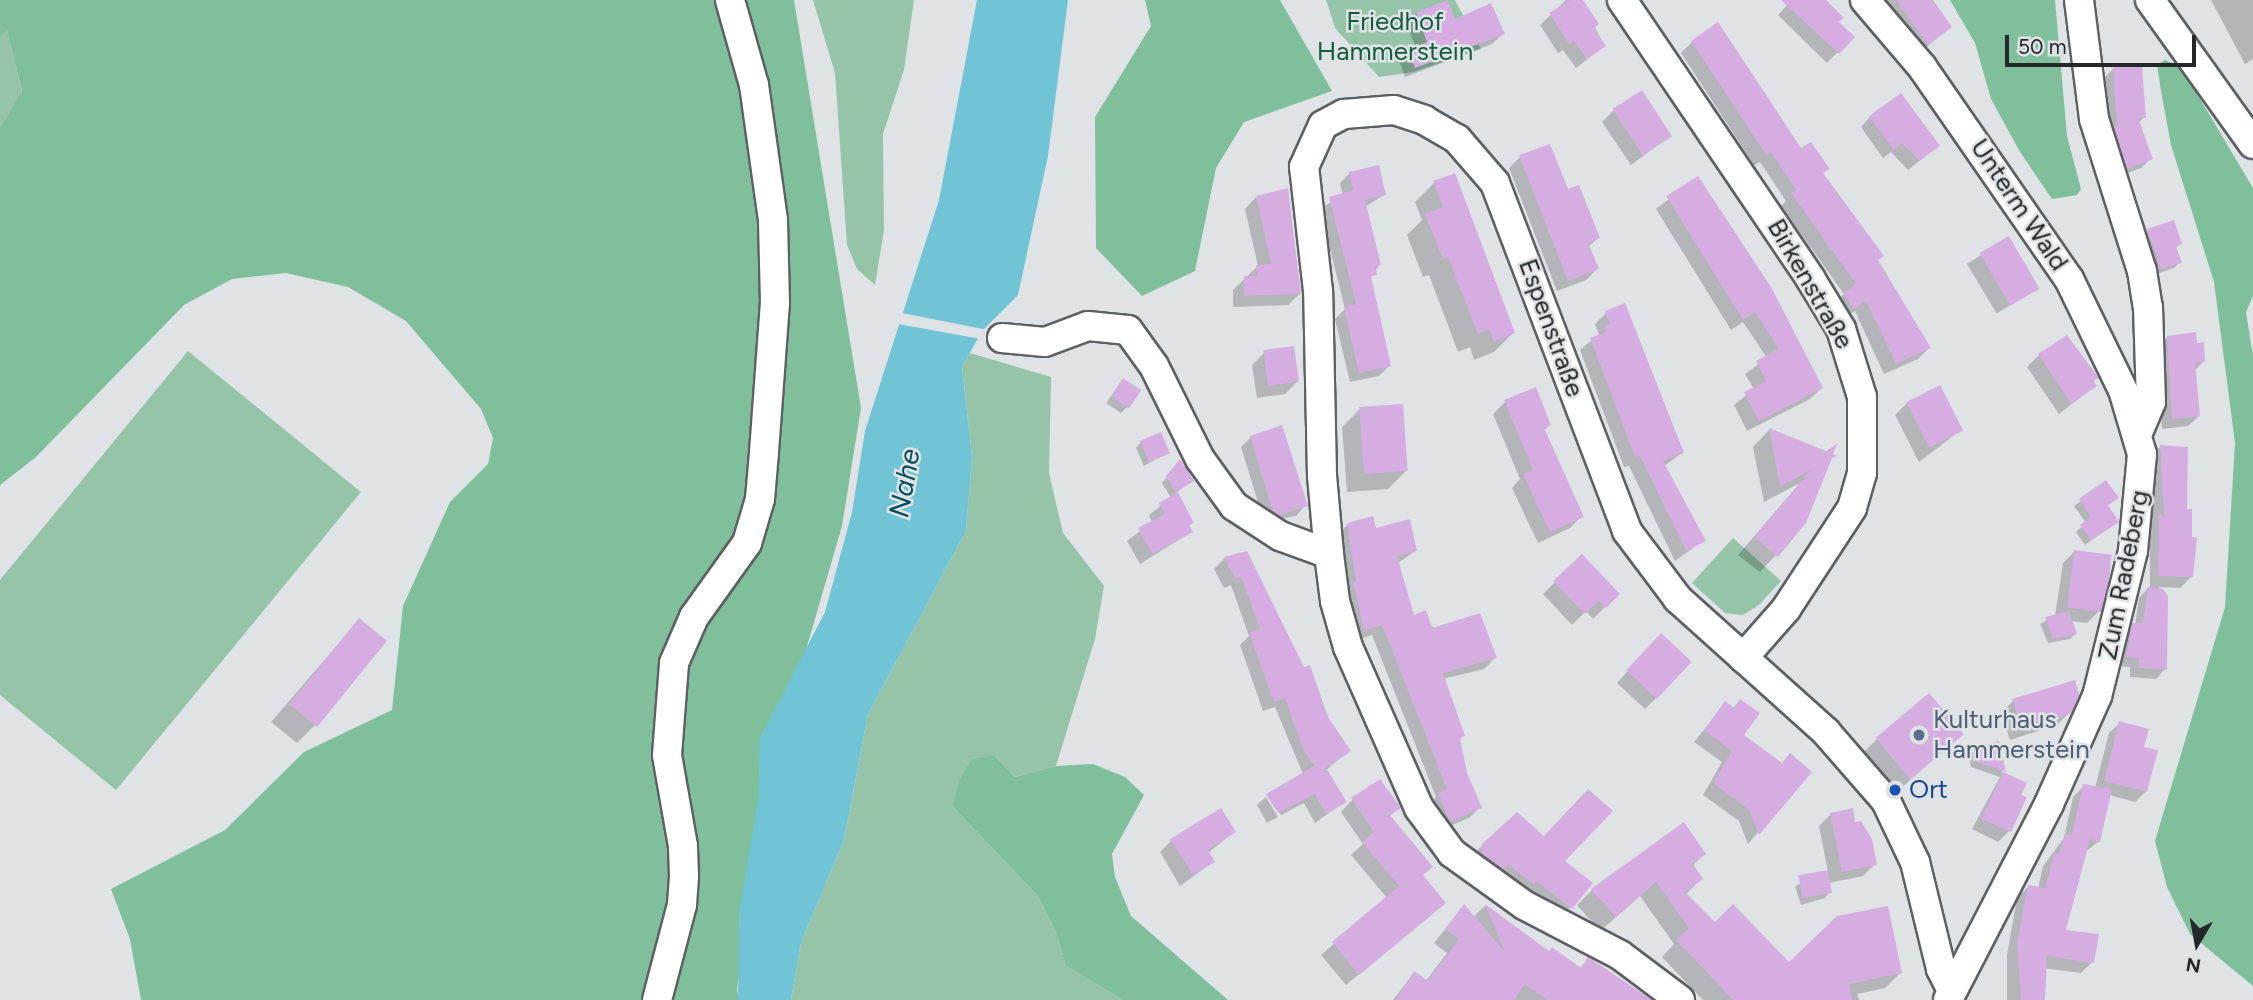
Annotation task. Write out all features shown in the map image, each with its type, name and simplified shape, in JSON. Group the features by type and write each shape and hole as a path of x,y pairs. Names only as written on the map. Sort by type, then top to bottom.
{"street":[{"path":"657,1000 682,905 684,876 684,846 667,755 672,675 682,639 694,617 747,543 760,499 775,303 773,220 754,85 730,0"},
{"name":"Birkenstraße","path":"1622,0 1841,329 1862,397 1862,473 1852,508 1786,609 1743,658"},
{"name":"Unterm Wald","path":"1865,0 1922,67 2069,279 2138,432"},
{"name":"Zum Radeberg","path":"1949,994 2049,804 2098,696 2136,530 2142,481 2138,432 2151,402 2148,307 2142,271 2094,119 2079,0"},
{"path":"2150,0 2253,144"},
{"name":"Espenstraße","path":"1680,1000 1620,955 1499,890 1472,871 1434,833 1419,808 1348,647 1335,601 1329,554 1321,450 1318,291 1304,167 1323,125 1344,114 1394,110 1424,120 1457,139 1495,183 1627,531 1678,599 1826,732 1886,802 1915,862 1949,994"},
{"path":"1002,338 1045,342 1088,327 1128,330 1154,366 1200,459 1234,506 1280,536 1329,554"}],"green space":[{"path":"0,0 794,0 861,408 842,526 758,815 737,991 740,1000 141,1000 130,939 111,889 225,830 304,752 392,710 403,606 450,502 488,464 493,438 481,409 406,321 348,287 286,273 232,279 184,305 36,457 0,485 0,128 22,91 7,30 0,37"},
{"path":"813,0 914,0 904,70 883,134 884,230 875,285 857,269 847,245 835,73"},
{"path":"1145,0 1280,0 1332,91 1244,122 1216,168 1195,271 1142,296 1096,248 1095,117 1151,26"},
{"name":"Friedhof Hammerstein","path":"1326,0 1455,0 1481,49 1413,72 1379,77 1335,28"},
{"path":"1950,0 2055,0 2067,136 2081,189 2077,195 2052,199 2020,152 1991,99 1975,43"},
{"path":"7,29 22,92 0,128 0,37"},
{"path":"2165,60 2181,67 2253,188 2253,296 2246,312 2253,356 2253,986 2190,934 2167,887 2155,841 2225,607 2235,443 2214,282 2171,145 2161,91 2157,65"},
{"path":"188,351 361,492 116,790 0,695 0,580"},
{"path":"970,353 1051,377 1049,473 1063,533 1104,586 1095,639 1056,766 1015,777 995,756 953,807 1038,896 1056,932 1066,966 1123,1000 791,1000 801,942 844,840 868,714 966,531 972,456 962,367"},
{"path":"1733,538 1781,581 1759,605 1743,615 1725,613 1692,583"},
{"path":"995,756 1015,777 1056,766 1093,764 1125,777 1144,795 1112,854 1115,877 1131,916 1228,1000 1123,1000 1066,966 1056,932 1038,896 953,807 959,781 972,759"}],"water":[{"name":"Nahe","path":"977,0 1068,0 1048,156 1018,295 982,331 962,367 972,456 966,531 868,714 844,840 801,942 791,1000 738,1000 739,914 758,800 760,738 825,612 852,512 865,431 939,200"}],"pier":[{"path":"902,313 988,330 981,339 898,324"}],"building":[{"path":"1448,0 1455,19 1491,3 1505,34 1415,68 1408,50 1427,42 1416,12"},
{"path":"1570,0 1583,0 1599,24 1594,28 1606,46 1587,59 1574,41 1569,44 1549,13"},
{"path":"1781,0 1826,0 1844,18 1839,22 1855,37 1839,54"},
{"path":"1896,0 1933,0 1952,27 1928,45"},
{"path":"1718,22 1801,148 1811,142 1830,169 1823,173 1884,256 1878,260 1931,348 1896,364 1866,301 1854,309 1843,293 1856,284 1791,193 1796,190 1771,152 1766,155 1691,41"},
{"path":"2119,65 2142,66 2146,118 2138,118 2153,159 2127,169 2114,126 2117,126 2113,68"},
{"path":"1642,90 1672,136 1643,155 1613,109"},
{"path":"1901,93 1940,146 1919,161 1902,143 1894,150 1869,116"},
{"path":"1550,144 1568,189 1579,185 1600,238 1588,243 1599,269 1568,281 1519,155"},
{"path":"1379,165 1386,195 1365,200 1381,265 1375,266 1377,275 1371,276 1391,366 1359,373 1344,307 1356,304 1329,197 1353,190 1349,172"},
{"path":"1455,173 1515,333 1494,342 1489,329 1478,334 1448,257 1443,259 1425,214 1443,207 1433,181"},
{"path":"1698,176 1771,287 1823,388 1759,421 1744,392 1766,381 1756,361 1779,349 1755,312 1743,320 1666,196"},
{"path":"1288,188 1301,294 1244,296 1244,276 1257,276 1256,265 1271,264 1256,196"},
{"path":"2174,220 2182,244 2176,246 2182,263 2161,269 2147,229"},
{"path":"2009,236 2040,289 2010,306 1980,253"},
{"path":"1625,303 1684,453 1663,461 1706,541 1686,551 1640,456 1635,457 1590,338 1606,332 1604,326 1610,324 1605,311"},
{"path":"2196,332 2197,343 2204,342 2205,362 2195,363 2200,416 2172,419 2167,336"},
{"path":"2067,335 2099,378 2093,381 2097,386 2071,404 2038,354"},
{"path":"1294,346 1299,382 1268,386 1263,350"},
{"path":"1123,378 1141,390 1129,409 1111,396"},
{"path":"1940,385 1963,430 1929,448 1906,402"},
{"path":"1536,387 1551,425 1544,428 1584,517 1550,532 1523,474 1533,470 1504,400"},
{"path":"1403,404 1408,471 1364,474 1359,407"},
{"path":"1282,425 1308,506 1279,515 1273,512 1250,436"},
{"path":"1769,428 1826,451 1837,444 1833,454 1837,456 1832,458 1806,523 1778,557 1754,537 1811,470 1780,487"},
{"path":"1161,432 1170,453 1149,462 1140,441"},
{"path":"2160,445 2188,447 2187,509 2192,509 2192,537 2197,538 2193,577 2158,576 2159,511 2164,518"},
{"path":"1180,459 1194,481 1176,492 1166,476"},
{"path":"2106,480 2119,498 2108,505 2119,522 2091,540 2080,525 2091,517 2079,499"},
{"path":"1178,492 1194,523 1189,525 1193,532 1152,554 1138,528 1165,514 1159,503"},
{"path":"1373,516 1376,528 1410,519 1417,551 1397,556 1414,615 1426,610 1432,628 1480,613 1497,658 1443,673 1465,736 1460,738 1467,773 1482,808 1450,821 1438,793 1447,789 1382,625 1364,631 1353,582 1356,581 1347,523"},
{"path":"2074,550 2112,555 2105,612 2067,608"},
{"path":"1247,551 1304,667 1310,665 1328,717 1351,751 1326,768 1347,802 1326,814 1315,794 1278,813 1266,794 1314,766 1303,749 1285,698 1274,702 1249,633 1260,629 1241,576 1235,579 1224,557"},
{"path":"1582,554 1620,594 1606,608 1599,601 1585,614 1553,581"},
{"path":"2148,587 2163,589 2168,596 2167,670 2138,668 2139,658 2126,657 2132,623 2143,623"},
{"path":"2069,611 2077,634 2053,639 2045,617"},
{"path":"359,618 387,641 317,727 289,704"},
{"path":"1661,633 1692,662 1657,699 1626,670"},
{"path":"2075,680 2079,695 2071,713 2022,729 2012,699"},
{"name":"Kulturhaus Hammerstein","path":"1929,693 1964,734 1910,779 1875,738"},
{"path":"1740,699 1760,713 1744,735 1782,763 1790,753 1812,772 1759,835 1749,810 1713,783 1732,751 1704,730 1725,701 1734,708"},
{"path":"2119,721 2149,729 2144,747 2158,750 2147,792 2104,781"},
{"path":"1999,741 2006,772 1976,762 1973,747"},
{"path":"2003,772 2027,783 2021,795 2027,797 2011,832 1981,819"},
{"path":"1380,779 1401,808 1390,815 1433,867 1423,875 1446,903 1359,975 1332,942 1399,886 1362,842 1374,832 1351,798"},
{"path":"2083,784 2112,789 2100,842 2090,839 2066,930 2099,934 2094,963 2047,956 2045,1000 2021,1000 2017,943 2028,885 2045,888 2054,853 2059,854 2065,834 2072,835"},
{"path":"1588,789 1613,811 1565,861 1593,883 1572,909 1536,881 1533,884 1508,864 1503,869 1481,853 1482,844 1517,812 1544,836"},
{"path":"1221,808 1236,832 1208,850 1215,862 1193,875 1170,839"},
{"path":"1853,808 1855,822 1861,821 1872,839 1877,865 1842,872 1830,813"},
{"path":"1684,822 1706,854 1693,864 1703,879 1685,892 1715,922 1733,904 1789,962 1837,916 1888,906 1902,973 1849,984 1852,1000 1733,1000 1676,940 1689,928 1656,882 1616,917 1591,889"},
{"path":"1828,870 1832,893 1802,898 1798,875"},
{"path":"1464,904 1505,952 1485,904 1549,951 1552,947 1581,968 1588,957 1652,1000 1547,1000 1525,984 1514,1000 1396,1000 1414,971 1428,981 1459,939 1445,929"}],"place":[{"name":"Kulturhaus Hammerstein","path":"1919,735"},
{"name":"Ort","path":"1895,790"}]}
